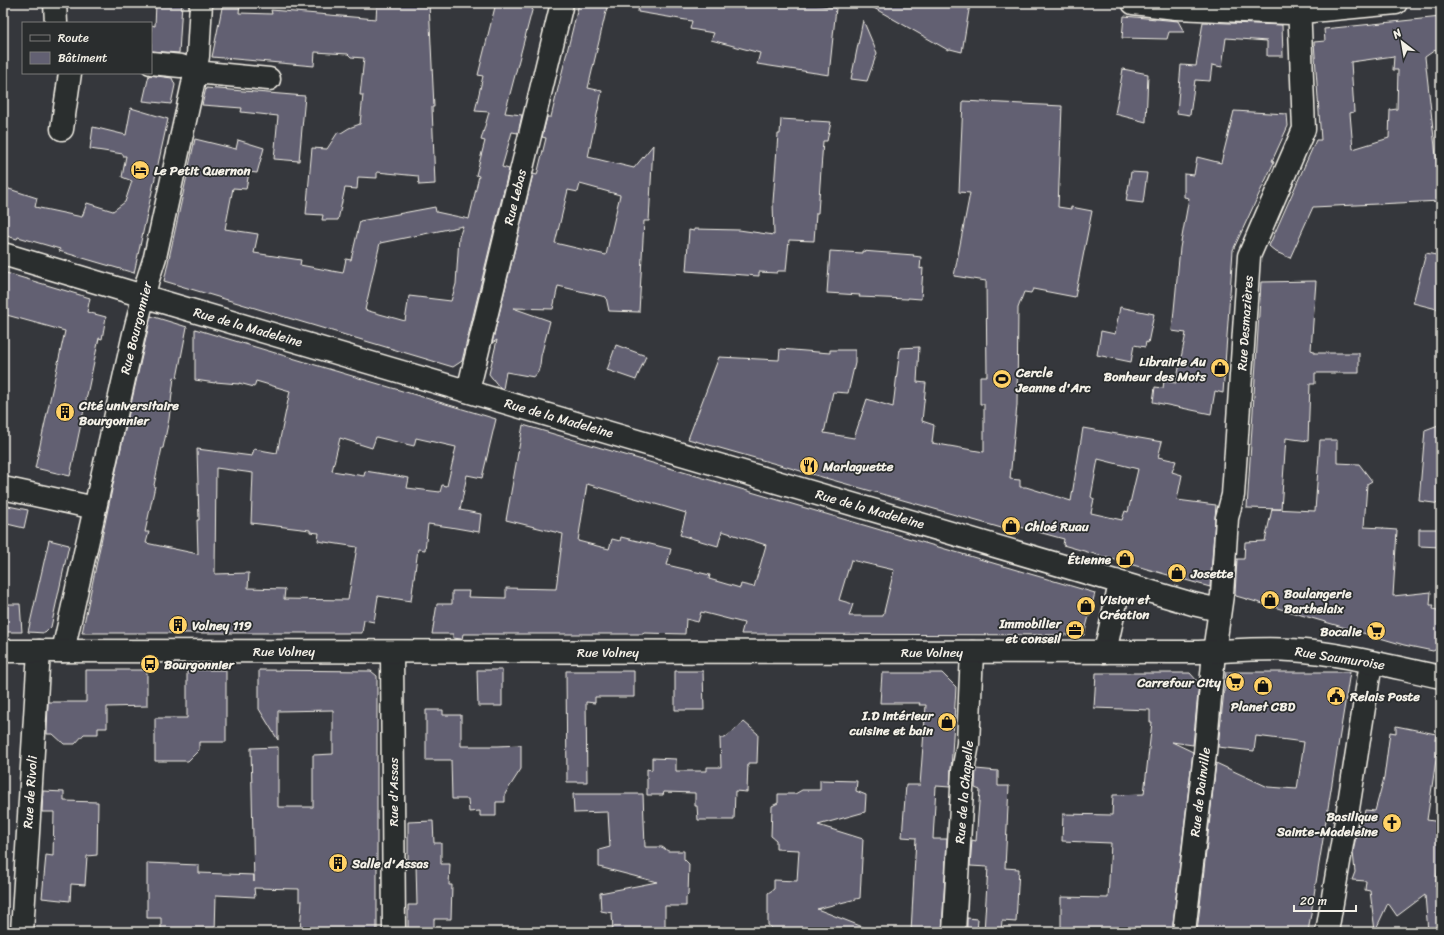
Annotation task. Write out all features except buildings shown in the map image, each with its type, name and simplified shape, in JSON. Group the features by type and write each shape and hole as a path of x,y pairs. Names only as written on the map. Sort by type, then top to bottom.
{"street":[{"path":"55,3 56,22"},
{"name":"Rue Bourgonnier","path":"63,651 134,334 155,257 188,69 198,56 201,3"},
{"name":"Rue Lebas","path":"468,392 562,3"},
{"path":"1133,3 1176,8 1300,8 1396,3"},
{"name":"Rue Desmazières","path":"1214,652 1227,518 1233,495 1249,256 1304,129 1300,8"},
{"path":"152,63 269,79"},
{"path":"62,129 70,74"},
{"name":"Rue de la Madeleine","path":"3,254 468,392 1193,604 1219,610"},
{"path":"3,488 95,508"},
{"path":"1105,652 1119,588 1116,581"},
{"name":"Rue Saumuroise","path":"1214,652 1244,649 1291,650 1329,654 1441,677"},
{"name":"Rue Volney","path":"3,651 1214,652"},
{"name":"Rue de Rivoli","path":"22,932 39,651"},
{"name":"Rue d'Assas","path":"392,652 394,932"},
{"name":"Rue de la Chapelle","path":"954,932 963,771 968,744 972,652"},
{"name":"Rue de Dainville","path":"1184,932 1205,753 1214,652"},
{"path":"1327,932 1371,663"}],"place":[{"name":"Le Petit Quernon","path":"140,170"},
{"name":"Librairie Au Bonheur des Mots","path":"1220,368"},
{"name":"Cercle Jeanne d'Arc","path":"1002,379"},
{"name":"Cité universitaire Bourgonnier","path":"65,412"},
{"name":"Marlaguette","path":"809,466"},
{"name":"Chloé Ruau","path":"1011,526"},
{"name":"Étienne","path":"1125,559"},
{"name":"Josette","path":"1177,573"},
{"name":"Boulangerie Barthelaix","path":"1270,600"},
{"name":"Vision et Création","path":"1086,606"},
{"name":"Volney 119","path":"178,625"},
{"name":"Immobilier et conseil","path":"1075,630"},
{"name":"Bocalie","path":"1376,631"},
{"name":"Bourgonnier","path":"150,664"},
{"name":"Carrefour City","path":"1235,682"},
{"name":"Planet CBD","path":"1263,686"},
{"name":"Relais Poste","path":"1336,696"},
{"name":"I.D intérieur cuisine et bain","path":"947,722"},
{"name":"Basilique Sainte-Madeleine","path":"1392,823"},
{"name":"Salle d'Assas","path":"338,863"}]}
